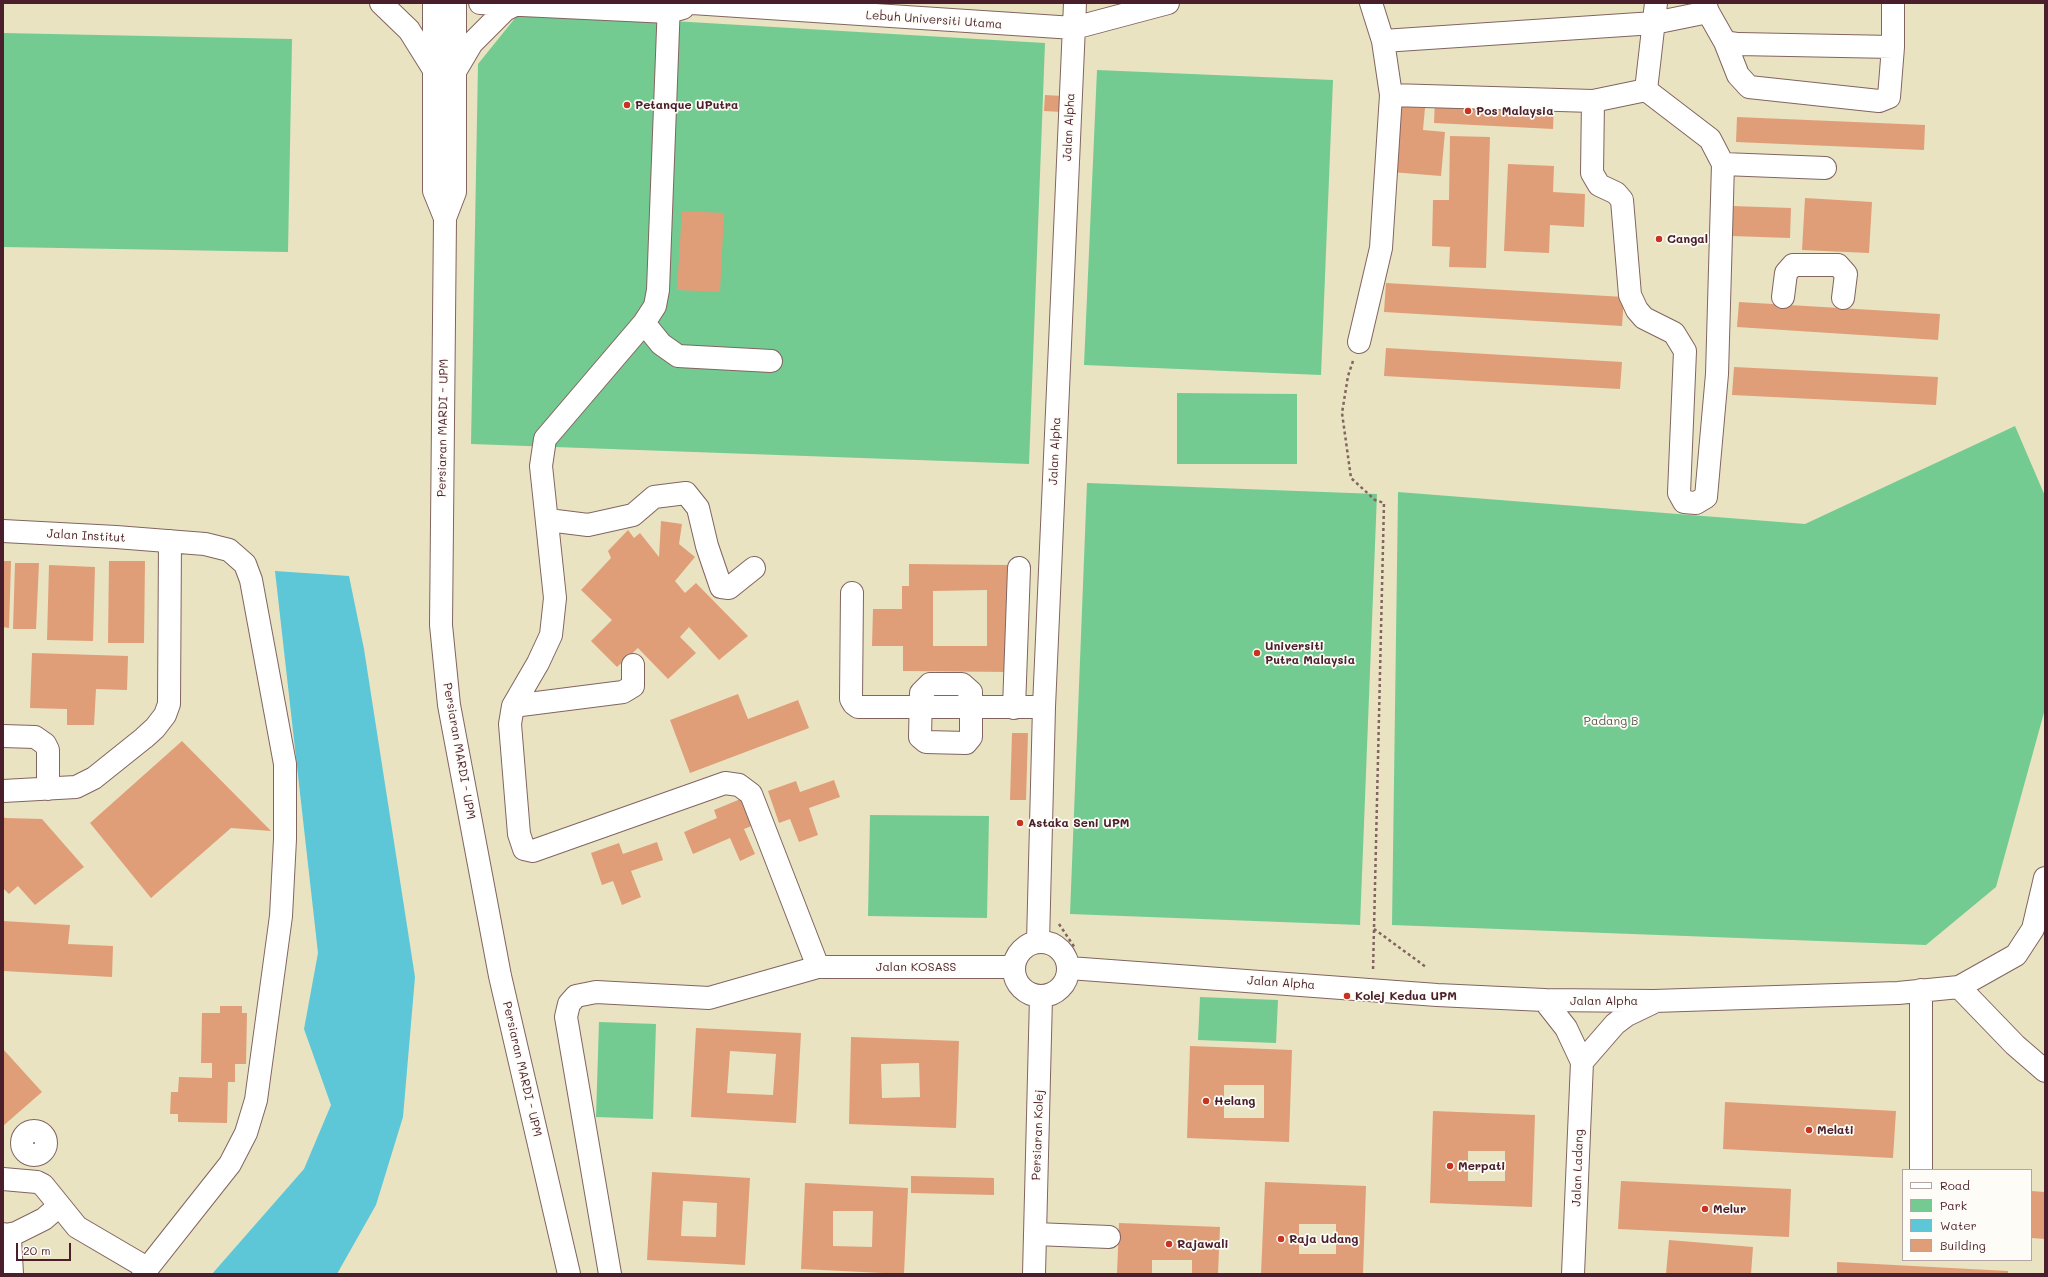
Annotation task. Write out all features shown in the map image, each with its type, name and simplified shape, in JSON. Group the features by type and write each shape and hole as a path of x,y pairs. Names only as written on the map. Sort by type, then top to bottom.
{"street":[{"path":"381,3 409,30 445,71"},
{"path":"434,3 445,71"},
{"path":"445,71 455,3"},
{"name":"Lebuh Universiti Utama","path":"480,3 515,5 669,7 695,4 1074,28 1168,3"},
{"name":"Jalan Alpha","path":"1038,942 1044,707 1074,3"},
{"path":"1359,342 1381,248 1391,95 1383,41 1371,3"},
{"path":"1383,41 1707,7 1725,42 1738,75 1749,87 1879,101 1893,3"},
{"path":"445,71 505,10 515,5"},
{"path":"669,7 658,290 655,306 644,323 544,439 541,466 548,520 555,598 551,635 538,663 513,706 510,724 519,834 524,849 533,852 725,783 739,784 751,794 818,967"},
{"path":"1646,90 1655,13"},
{"path":"1725,42 1738,44 1886,47"},
{"name":"Persiaran MARDI - UPM","path":"445,71 455,192 445,218 441,625 449,705 500,976 569,1274"},
{"path":"1391,95 1593,101 1646,90 1710,138 1723,164 1717,374 1706,497 1696,504 1684,502 1679,493 1685,351 1674,333 1640,314 1630,295 1622,200 1616,193 1599,185 1592,173 1593,101"},
{"path":"1723,164 1825,168"},
{"path":"1783,297 1786,273 1793,265 1838,265 1846,274 1843,298"},
{"path":"644,323 661,344 678,356 771,361"},
{"path":"548,520 588,525 632,515 654,497 686,494 698,508 707,546 720,587 729,588 754,568"},
{"name":"Jalan Institut","path":"3,531 205,544 229,550 245,564 251,580 285,764 284,839 280,916 269,1010 256,1100 246,1132 230,1164 145,1271"},
{"path":"3,791 76,787 94,778 155,728 165,716 169,704 170,541"},
{"path":"1014,708 1019,568"},
{"path":"852,593 851,698 854,704 858,707 1044,707"},
{"path":"513,706 623,692 633,686 632,665"},
{"path":"920,707 920,737 926,742 966,743 971,737 971,708"},
{"path":"3,736 34,737 46,744 48,750 48,789"},
{"name":"Jalan Alpha","path":"1069,968 1374,990 1544,1000 1654,1001 1898,993 1959,987 2016,955 2033,929 2045,878"},
{"path":"1038,942 1047,942 1062,951 1067,959 1069,968 1068,976 1061,988 1050,995 1042,996 1032,995 1024,990 1017,983 1014,968 1016,957 1022,950 1029,944 1038,942"},
{"name":"Jalan KOSASS","path":"610,1274 566,1016 569,1004 576,996 596,992 709,998 818,967 1014,968"},
{"path":"1959,987 2015,1045 2045,1071"},
{"path":"1920,990 1921,1169"},
{"name":"Persiaran Kolej","path":"1034,1274 1042,996"},
{"name":"Jalan Ladang","path":"1544,1000 1566,1028 1582,1062 1579,1271"},
{"path":"1582,1062 1615,1024 1627,1015 1654,1001"},
{"path":"36,1155 37,1182"},
{"path":"3,1179 37,1182 43,1185 77,1227 145,1271"},
{"path":"4,1234 16,1233 44,1218 59,1206"},
{"path":"4,1234 10,1239 12,1274"},
{"path":"1035,1234 1109,1237"}],"path":[{"path":"1359,342 1348,376 1342,413 1344,439 1351,478 1375,500 1384,504 1372,965 1374,990"},
{"path":"1057,922 1074,947 1101,970"},
{"path":"1374,929 1426,968"}],"green space":[{"path":"520,12 1045,43 1029,464 471,444 478,64"},
{"path":"3,33 292,39 288,252 3,247"},
{"path":"1097,70 1333,80 1321,375 1084,365"},
{"path":"1177,393 1297,394 1297,464 1177,464"},
{"name":"Padang B","path":"2015,426 2045,496 2045,709 1996,887 1926,945 1392,925 1398,492 1805,524"},
{"path":"1087,483 1377,494 1360,925 1070,914"},
{"path":"870,815 989,816 987,918 868,916"},
{"path":"1200,997 1278,1000 1276,1043 1198,1040"},
{"path":"599,1022 656,1024 653,1119 596,1117"}],"water":[{"path":"275,571 349,576 364,649 415,977 403,1117 376,1205 337,1274 212,1274 304,1169 331,1105 304,1029 318,953"}],"building":[{"path":"1045,95 1063,96 1062,112 1044,111"},
{"path":"1435,98 1554,104 1553,129 1434,123"},
{"path":"1396,106 1425,108 1423,130 1445,132 1441,176 1391,172"},
{"path":"1737,117 1925,125 1924,150 1736,142"},
{"path":"1450,136 1490,137 1486,268 1449,267 1450,247 1432,246 1433,200 1449,200"},
{"path":"1508,164 1554,166 1553,192 1585,194 1584,227 1550,225 1549,253 1504,251"},
{"path":"1805,198 1872,202 1869,253 1802,250"},
{"path":"1732,206 1791,208 1790,238 1731,236"},
{"path":"682,211 724,213 720,292 677,290"},
{"path":"1386,283 1624,297 1622,326 1384,312"},
{"path":"1739,302 1940,314 1938,340 1737,327"},
{"path":"1386,348 1622,362 1620,389 1384,376"},
{"path":"1734,367 1938,377 1936,405 1732,395"},
{"path":"661,521 682,524 679,544 695,557 675,581 685,593 696,583 748,636 719,660 689,627 680,637 696,653 668,679 638,648 617,667 591,641 612,620 581,590 611,558 608,551 628,530 634,538 640,533 659,557"},
{"path":"3,561 11,561 9,628 3,627"},
{"path":"109,561 145,561 144,643 108,643"},
{"path":"15,563 39,563 36,629 13,629"},
{"path":"909,564 1009,565 1009,672 903,671 903,646 872,646 873,609 902,609 902,586 909,586","holes":["987,590 987,646 933,646 933,591"]},
{"path":"49,565 95,567 93,641 47,640"},
{"path":"32,653 128,656 127,690 96,689 94,725 67,725 67,709 30,708"},
{"path":"738,694 748,719 798,700 809,728 690,773 670,720"},
{"path":"1012,733 1028,733 1026,800 1010,800"},
{"path":"182,741 271,831 231,828 151,898 90,823"},
{"path":"834,780 840,797 809,808 818,835 799,842 790,819 779,823 768,791 796,781 800,792"},
{"path":"743,798 754,825 744,829 755,854 740,861 730,838 693,854 684,832 717,818 714,810"},
{"path":"3,816 5,818 42,819 84,867 35,905 18,886 9,894 3,888"},
{"path":"657,842 663,860 631,871 641,897 622,905 613,881 602,885 591,853 619,843 623,854"},
{"path":"3,921 70,925 68,944 113,946 112,977 3,971"},
{"path":"220,1006 242,1006 242,1013 247,1013 246,1064 235,1064 235,1082 228,1082 227,1123 178,1122 178,1114 170,1114 171,1092 178,1092 179,1077 212,1078 212,1063 201,1063 202,1013 220,1013"},
{"path":"696,1028 801,1033 796,1123 691,1117","holes":["730,1051 776,1054 773,1095 727,1093"]},
{"path":"851,1037 959,1041 956,1128 849,1124","holes":["919,1063 920,1097 882,1098 881,1064"]},
{"name":"Helang","path":"1190,1046 1292,1050 1289,1142 1187,1138","holes":["1224,1085 1264,1085 1264,1118 1224,1118"]},
{"path":"3,1049 42,1092 3,1126"},
{"name":"Melati","path":"1725,1102 1896,1111 1893,1158 1723,1149"},
{"name":"Merpati","path":"1433,1111 1535,1115 1532,1207 1430,1203","holes":["1468,1151 1505,1151 1505,1181 1468,1181"]},
{"path":"652,1172 750,1178 745,1265 647,1260","holes":["683,1201 717,1203 716,1237 681,1236"]},
{"path":"911,1176 994,1178 994,1195 911,1193"},
{"name":"Melur","path":"1621,1181 1791,1189 1789,1237 1618,1229"},
{"name":"Raja Udang","path":"1265,1182 1366,1186 1363,1274 1261,1274","holes":["1299,1224 1336,1224 1336,1254 1299,1254"]},
{"path":"805,1183 908,1188 904,1274 801,1269","holes":["833,1211 873,1211 872,1247 833,1246"]},
{"path":"2032,1191 2045,1192 2045,1239 2032,1238"},
{"name":"Rajawali","path":"1119,1223 1220,1227 1218,1274 1192,1274 1192,1260 1152,1260 1152,1274 1117,1274"},
{"path":"1669,1240 1753,1247 1751,1274 1666,1274"},
{"path":"1837,1262 2008,1271 2008,1274 1837,1274"}],"place":[{"name":"Petanque UPutra","path":"627,105"},
{"name":"Pos Malaysia","path":"1468,111"},
{"name":"Cangal","path":"1659,239"},
{"name":"Universiti Putra Malaysia","path":"1257,653"},
{"name":"Astaka Seni UPM","path":"1020,823"},
{"name":"Kolej Kedua UPM","path":"1347,996"},
{"name":"Helang","path":"1206,1101"},
{"name":"Melati","path":"1809,1130"},
{"name":"Merpati","path":"1450,1166"},
{"name":"Melur","path":"1705,1209"},
{"name":"Raja Udang","path":"1281,1239"},
{"name":"Rajawali","path":"1169,1244"}]}
